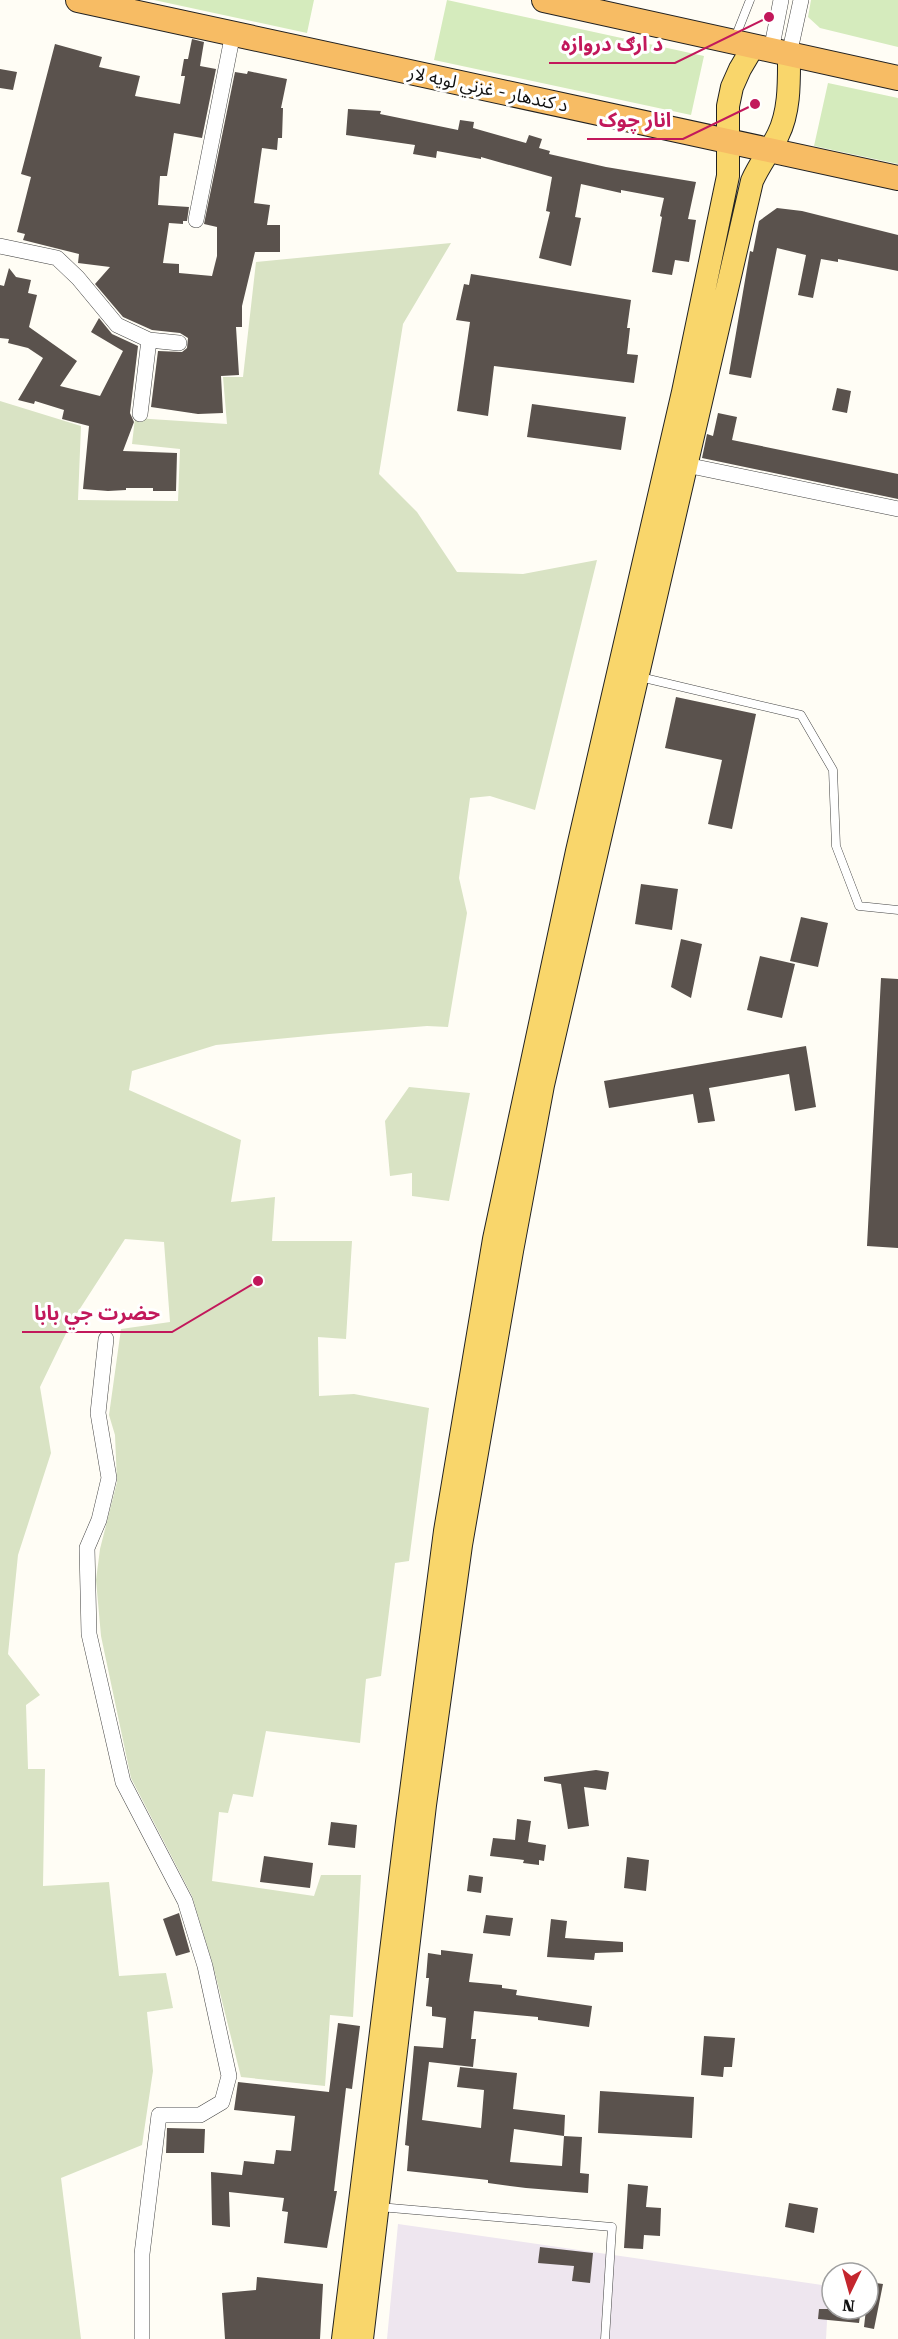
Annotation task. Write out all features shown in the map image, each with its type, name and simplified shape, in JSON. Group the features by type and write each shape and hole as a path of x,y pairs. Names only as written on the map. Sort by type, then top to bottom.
{"highway":[{"name":"د کندهار - غزني لويه لار","path":"78,0 898,178"},
{"path":"544,0 898,78"}],"main road":[{"path":"362,2339 405,1834 446,1531 503,1250 577,851 628,674 686,465 692,394 728,176 728,106 732,87 740,69 762,49 789,78 784,116 779,133 752,181 692,394 628,674"},
{"path":"343,2339 373,2194"}],"street":[{"path":"762,49 781,0"},
{"path":"762,49 801,0"},
{"path":"195,220 232,33"},
{"path":"0,246 57,258 78,278 117,325 149,340 179,343"},
{"path":"140,414 149,340"},
{"path":"686,465 898,509"},
{"path":"106,1339 98,1413 109,1478 99,1520 87,1548 89,1634 123,1782 185,1901 205,1966 229,2076 222,2102 200,2115 159,2115 142,2254 142,2339"}],"lane":[{"path":"750,0 762,49"},
{"path":"628,674 801,716 833,770 836,846 859,906 898,910"},
{"path":"373,2194 612,2227 605,2339"}],"shaded area":[{"path":"398,2224 820,2285 820,2321 827,2321 826,2339 387,2339"}],"green space":[{"path":"154,0 314,0 307,33"},
{"path":"447,0 704,56 691,115 434,60"},
{"path":"811,0 898,0 898,47 820,28 808,17"},
{"path":"828,83 898,98 898,164 814,146"},
{"path":"451,243 403,324 379,474 417,512 457,572 523,574 597,560 535,810 490,796 470,798 459,878 467,913 448,1027 427,1026 216,1045 132,1071 129,1090 241,1140 231,1202 275,1197 272,1241 352,1241 346,1339 318,1337 319,1396 354,1394 429,1408 409,1561 395,1563 381,1676 366,1679 360,1743 266,1731 253,1797 233,1794 228,1813 219,1812 212,1881 314,1896 321,1875 361,1875 353,2017 330,2015 325,2086 241,2077 213,1965 192,1896 131,1778 101,1636 96,1580 100,1549 117,1482 115,1435 109,1415 121,1329 170,1322 164,1242 125,1239 72,1321 40,1387 51,1453 18,1555 8,1654 40,1695 26,1705 28,1769 45,1769 43,1886 109,1882 119,1976 166,1973 173,2008 147,2012 153,2071 142,2145 61,2178 81,2339 0,2339 0,401 81,426 78,500 178,501 180,449 132,444 135,418 227,424 223,377 243,377 256,262"},
{"path":"409,1087 470,1093 449,1201 412,1196 412,1173 390,1176 385,1121"}],"building":[{"path":"192,39 204,42 200,66 216,69 202,138 174,133 167,176 160,176 158,205 189,207 187,221 183,221 183,224 169,223 163,263 179,264 179,273 212,276 217,256 217,227 204,224 235,72 247,74 248,71 287,79 281,108 283,108 282,138 278,138 277,150 262,148 254,203 270,205 267,225 280,225 280,252 255,252 242,306 242,327 236,327 239,375 221,376 223,413 198,414 151,407 158,351 182,352 187,348 188,338 180,333 152,330 123,317 95,284 110,267 78,263 79,254 23,240 25,234 17,232 31,177 21,174 55,44 102,57 99,67 140,76 135,96 180,104 185,76 181,76 184,59 188,59"},
{"path":"0,69 17,72 13,90 0,88"},
{"path":"348,109 381,111 380,114 458,130 460,120 474,122 473,128 526,143 529,135 542,139 539,148 550,151 549,154 606,167 696,182 688,219 696,220 689,262 675,260 672,275 652,272 664,198 621,190 621,193 581,184 575,217 581,218 571,266 539,258 550,212 546,211 552,177 481,157 481,159 437,151 436,158 413,154 415,145 346,135"},
{"path":"777,208 802,211 898,235 898,271 838,259 838,262 821,259 813,298 798,295 806,255 777,248 751,378 729,374 750,251 753,252 759,221"},
{"path":"9,268 16,277 31,280 28,293 37,295 29,327 77,361 60,386 100,396 123,351 91,332 99,318 112,334 138,346 130,413 134,422 123,451 177,453 176,491 153,491 153,488 108,491 83,489 89,426 62,419 64,410 35,401 34,404 18,400 43,358 28,348 8,343 9,339 0,338 0,285 4,286"},
{"path":"471,274 631,300 627,328 630,328 627,354 638,355 634,383 494,366 488,416 457,411 470,322 456,320 464,284 469,285"},
{"path":"837,388 851,391 847,413 832,410"},
{"path":"532,404 626,417 621,450 527,437"},
{"path":"718,413 737,417 732,440 898,474 898,499 702,458 707,434 713,436"},
{"path":"676,697 756,714 732,829 708,824 722,760 665,748"},
{"path":"641,884 678,889 672,930 635,924"},
{"path":"801,917 828,923 818,967 790,961"},
{"path":"681,939 702,944 691,998 671,987"},
{"path":"760,956 795,964 782,1018 747,1010"},
{"path":"881,978 898,979 898,1248 867,1246"},
{"path":"806,1046 816,1107 795,1111 789,1074 709,1088 715,1121 698,1123 693,1094 609,1108 604,1081"},
{"path":"596,1770 609,1772 606,1790 584,1787 589,1826 568,1829 561,1784 544,1781 544,1777"},
{"path":"517,1819 531,1821 528,1842 546,1845 544,1861 539,1860 539,1865 523,1863 524,1860 490,1856 493,1838 515,1840"},
{"path":"331,1822 357,1825 355,1848 328,1845"},
{"path":"264,1856 313,1863 310,1888 260,1882"},
{"path":"627,1857 649,1860 646,1891 624,1888"},
{"path":"469,1875 483,1877 481,1893 467,1891"},
{"path":"179,1913 190,1952 176,1956 163,1919"},
{"path":"486,1915 513,1918 510,1936 483,1933"},
{"path":"551,1919 567,1921 565,1938 623,1942 623,1952 595,1953 594,1960 547,1957"},
{"path":"441,1950 473,1954 469,1982 502,1985 502,1988 517,1990 516,1995 592,2006 589,2027 538,2020 538,2017 474,2011 471,2039 476,2039 473,2067 429,2062 422,2120 481,2128 484,2090 457,2087 460,2067 517,2073 513,2109 565,2115 564,2136 582,2137 580,2173 589,2174 588,2193 526,2188 488,2183 488,2180 407,2171 409,2146 405,2145 414,2046 443,2048 446,2018 432,2016 432,2007 426,2006 429,1978 426,1978 428,1953 441,1955","holes":["514,2129 564,2136 562,2166 510,2162"]},
{"path":"338,2023 360,2026 352,2089 346,2088 334,2191 337,2191 327,2248 284,2243 288,2212 282,2211 284,2198 229,2192 230,2227 212,2225 211,2172 242,2175 244,2161 274,2164 276,2150 291,2151 295,2116 234,2110 238,2082 329,2092"},
{"path":"704,2036 735,2038 732,2067 724,2067 723,2077 701,2075"},
{"path":"600,2091 694,2097 692,2138 598,2133"},
{"path":"167,2128 205,2129 204,2153 166,2153"},
{"path":"628,2184 648,2186 646,2207 661,2208 660,2236 644,2235 643,2249 624,2248"},
{"path":"789,2203 818,2208 814,2233 785,2227"},
{"path":"540,2247 593,2253 590,2283 572,2281 574,2266 538,2263"},
{"path":"257,2277 323,2284 320,2339 225,2339 222,2293 256,2290"},
{"path":"880,2284 883,2284 880,2299"},
{"path":"865,2321 876,2321 874,2329 864,2327"}],"place":[{"name":"د ارګ دروازه","path":"769,17"},
{"name":"انار چوک","path":"755,104"},
{"name":"حضرت جي بابا","path":"258,1281"}]}
